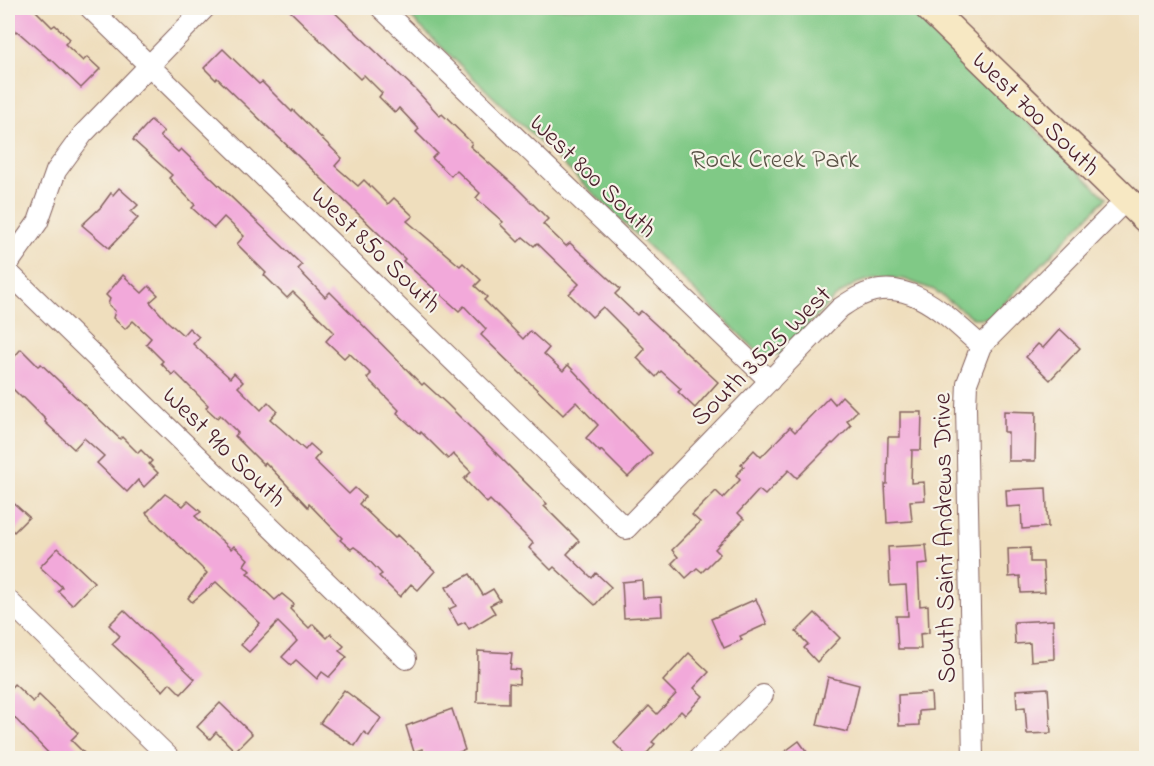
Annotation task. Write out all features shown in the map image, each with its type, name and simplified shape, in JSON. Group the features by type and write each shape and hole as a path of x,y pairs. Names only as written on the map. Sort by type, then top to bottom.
{"street":[{"name":"West 850 South","path":"90,8 626,529"},
{"path":"8,264 38,222 56,171 83,134 205,8"},
{"name":"West 800 South","path":"381,8 770,381"},
{"name":"West 700 South","path":"929,8 1146,219"},
{"name":"South Saint Andrews Drive","path":"973,759 967,383 981,346 1126,200"},
{"name":"West 910 South","path":"8,272 406,659"},
{"name":"South 3525 West","path":"626,529 840,308 861,295 886,289 909,293 935,306 981,346"},
{"path":"8,600 170,759"},
{"path":"699,759 763,695"}],"green space":[{"name":"Rock Creek Park","path":"401,8 911,8 1106,198 990,318 973,318 934,290 904,279 879,277 855,284 833,299 779,355 759,353"}],"building":[{"path":"8,8 33,8 52,27 55,25 70,39 65,44 83,61 87,57 100,69 81,88 51,59 8,24"},
{"path":"287,8 330,8 548,219 543,224 566,246 570,243 620,289 615,294 637,315 641,311 718,382 695,408 678,392 681,389 661,371 656,377 637,358 645,349 603,307 592,317 569,294 579,284 537,243 534,246 523,237 518,242 500,224 503,222 476,198 480,193 456,170 451,176 432,158 437,153 416,132 419,129 399,108 395,113 379,97 382,93 364,75 360,79"},
{"path":"223,49 259,84 262,82 292,112 293,110 342,158 335,166 358,186 364,180 388,204 394,198 413,216 407,221 460,266 463,263 481,280 475,286 487,297 484,300 523,339 530,331 549,348 544,354 563,371 568,365 652,453 628,477 601,450 600,452 586,438 598,425 576,402 563,415 481,335 486,329 464,306 459,311 403,261 405,259 204,68"},
{"path":"151,120 164,132 160,136 178,152 181,149 302,265 298,269 325,297 330,292 422,385 424,383 447,404 547,504 544,506 579,541 567,554 592,578 596,573 611,587 595,605 554,567 551,570 529,548 533,543 490,500 487,503 464,479 471,472 453,454 448,459 421,432 420,434 397,413 399,410 367,378 371,374 349,353 344,358 326,341 334,332 293,292 287,298 264,275 266,273 237,244 244,236 224,217 214,228 192,208 195,205 169,178 172,175 133,140"},
{"path":"119,188 138,205 131,212 138,218 109,248 82,225 100,208 111,193 113,195"},
{"path":"123,275 142,293 149,286 158,295 150,302 167,321 183,335 189,328 199,337 193,344 230,378 234,373 243,382 238,387 261,410 268,402 277,411 270,419 305,450 310,444 320,453 314,460 349,494 355,488 365,497 359,504 395,538 397,535 435,571 418,590 411,584 400,597 379,576 382,574 361,552 354,547 351,549 340,540 342,538 309,504 308,507 265,462 264,465 235,436 238,433 220,415 217,418 206,408 208,405 175,372 172,375 161,363 163,361 146,344 151,338 133,321 125,329 113,318 115,311 108,304 110,299 106,295"},
{"path":"1060,329 1080,348 1050,380 1026,357 1038,344 1043,348"},
{"path":"21,349 38,366 41,364 120,439 122,437 138,453 141,450 152,461 149,464 158,473 144,487 138,480 127,492 97,463 104,456 84,438 74,449 8,384 8,364"},
{"path":"842,396 857,411 847,421 851,426 797,478 789,470 765,495 759,490 738,513 744,519 715,549 720,554 702,572 697,568 686,578 672,563 678,557 672,550 700,522 692,515 716,491 723,498 740,480 736,475 744,467 741,464 754,450 761,457 790,427 795,432 829,397 835,404"},
{"path":"1004,411 1036,412 1035,461 1008,461 1008,432 1004,432"},
{"path":"900,412 922,412 921,450 912,450 911,483 924,482 925,500 910,501 912,521 887,523 885,484 887,484 888,437 900,437"},
{"path":"1046,488 1048,527 1022,529 1021,506 1007,507 1006,490"},
{"path":"165,494 183,506 188,501 201,512 195,516 231,549 234,546 248,559 244,565 250,571 247,573 275,600 282,594 294,604 290,609 309,628 313,624 327,638 331,634 344,646 339,651 347,657 329,677 322,672 317,679 296,660 291,665 282,657 297,641 278,622 249,652 241,645 260,623 216,582 192,602 188,598 207,573 146,513"},
{"path":"8,498 29,517 14,532 8,526"},
{"path":"926,545 928,564 918,565 920,606 928,605 929,633 920,634 921,649 898,649 896,616 908,616 906,585 890,586 888,547"},
{"path":"58,548 94,582 72,605 58,591 62,587 40,567"},
{"path":"1030,548 1030,562 1043,562 1045,592 1021,593 1020,576 1009,577 1008,549"},
{"path":"470,574 483,595 493,589 500,600 490,605 495,613 469,629 465,622 458,625 449,609 456,606 446,587"},
{"path":"642,580 643,598 661,597 662,616 624,618 622,582"},
{"path":"756,599 767,624 740,636 742,640 724,648 711,619"},
{"path":"124,610 195,679 181,694 170,683 163,691 112,644 120,636 109,625"},
{"path":"815,613 840,638 817,662 804,648 808,644 796,632"},
{"path":"1053,620 1054,659 1031,661 1030,643 1015,644 1014,622"},
{"path":"478,651 512,653 510,669 520,670 519,684 509,683 509,703 477,702"},
{"path":"689,653 709,672 694,688 703,696 685,715 681,711 652,742 655,744 642,759 630,759 614,743 649,706 657,714 676,694 663,681"},
{"path":"828,677 859,685 848,732 817,725"},
{"path":"14,684 33,702 39,695 66,721 78,733 71,740 90,759 54,759 8,711 8,691"},
{"path":"1048,688 1051,733 1027,734 1025,707 1017,708 1016,690"},
{"path":"344,690 381,718 369,736 364,732 355,746 320,723"},
{"path":"931,693 932,710 919,711 919,725 899,726 898,695"},
{"path":"220,703 252,734 235,751 216,732 210,739 197,727"},
{"path":"452,709 465,750 441,759 426,759 422,749 414,752 406,726"},
{"path":"799,741 812,759 775,759"}]}
